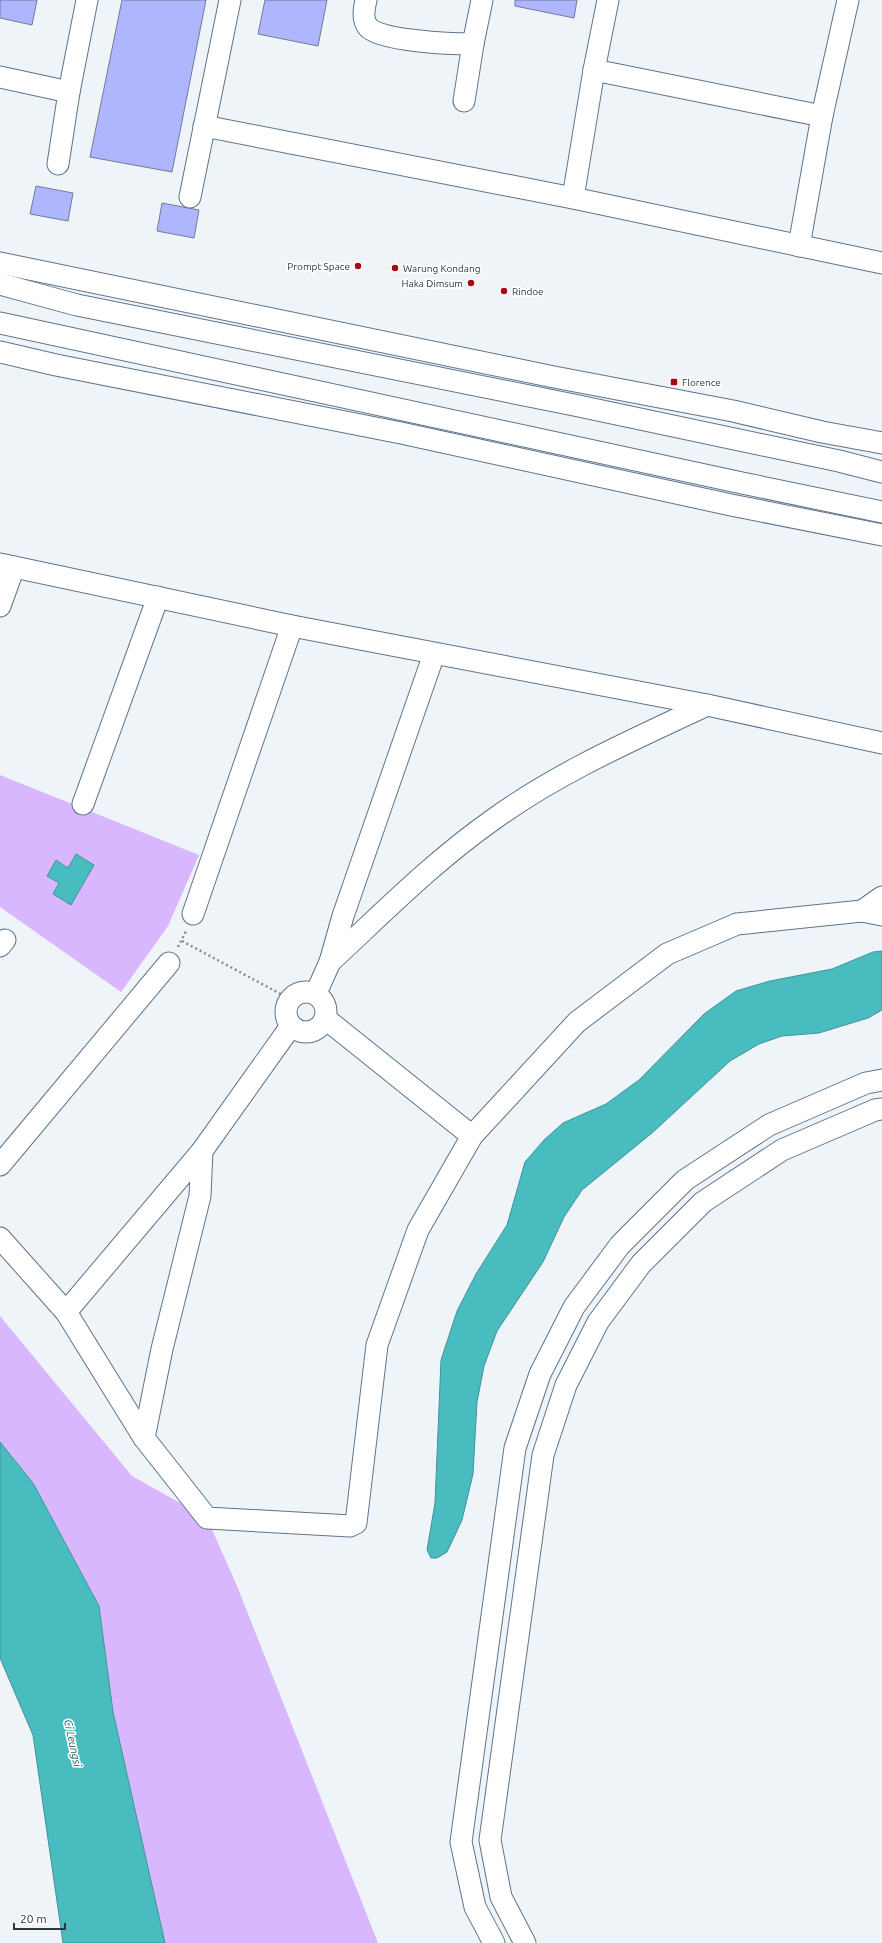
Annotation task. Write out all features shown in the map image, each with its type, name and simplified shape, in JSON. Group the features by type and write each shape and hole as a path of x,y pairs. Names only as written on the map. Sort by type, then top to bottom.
{"street":[{"path":"58,164 69,92 87,0"},
{"path":"190,197 230,0"},
{"path":"366,0 364,20 367,26 378,34 406,39 473,44"},
{"path":"464,101 482,0"},
{"path":"573,198 594,70 608,0"},
{"path":"799,246 822,116 848,0"},
{"path":"594,70 822,116"},
{"path":"0,77 69,92"},
{"path":"204,126 573,198 882,263"},
{"path":"0,263 148,295 476,360 554,377 733,411 822,432 882,443"},
{"path":"0,284 78,306 441,378 839,461 882,472"},
{"path":"0,323 726,480 882,512"},
{"path":"0,352 56,365 401,434 731,505 882,535"},
{"path":"441,378 476,360"},
{"path":"382,406 401,434"},
{"path":"822,432 839,461"},
{"path":"0,606 7,566 292,626 707,705 882,743"},
{"path":"84,804 158,597"},
{"path":"193,914 292,626"},
{"path":"316,993 330,962 343,916 434,654"},
{"path":"330,962 414,884 454,849 494,818 596,759 707,705"},
{"path":"0,1238 66,1312 144,1438 207,1518 350,1526 356,1523 377,1345 418,1230 472,1136 577,1022 667,954 738,924 872,913 882,897"},
{"path":"0,1165 169,963"},
{"path":"302,991 316,993 326,1004 326,1019 317,1030 303,1033 291,1026 285,1013 290,999 302,991"},
{"path":"326,1019 472,1136"},
{"path":"66,1312 202,1151 291,1026"},
{"path":"494,1943 474,1907 461,1842 515,1448 540,1374 574,1308 620,1245 685,1180 769,1125 866,1083 882,1080"},
{"path":"526,1943 501,1897 490,1840 542,1455 566,1385 598,1322 641,1264 703,1202 782,1150 875,1110 882,1109"},
{"path":"144,1438 162,1349 200,1196 202,1151"}],"path":[{"path":"169,963 182,941 193,914"},
{"path":"182,941 290,999"}],"shaded area":[{"path":"0,775 199,855 168,926 121,992 0,907"},
{"path":"0,1316 132,1476 207,1518 237,1586 378,1943 165,1943 113,1712 99,1606 33,1483 0,1442"}],"water":[{"path":"76,854 94,865 71,905 53,894 59,883 47,876 56,860 68,868"},
{"path":"882,951 882,1010 868,1018 819,1033 782,1036 759,1044 730,1061 652,1133 582,1190 564,1217 543,1262 497,1331 484,1366 477,1402 473,1474 462,1520 447,1552 437,1558 431,1558 427,1550 435,1503 441,1360 457,1311 476,1274 507,1225 525,1162 544,1140 563,1123 606,1104 639,1080 704,1014 736,991 770,981 832,969 873,952"},
{"name":"Ci Leungsi","path":"0,1442 33,1483 99,1606 113,1712 165,1943 63,1943 33,1735 0,1658"}],"building":[{"path":"0,0 37,0 32,25 0,18"},
{"path":"122,0 206,0 172,172 90,157"},
{"path":"265,0 327,0 318,46 258,34"},
{"path":"515,0 577,0 574,18 515,6"},
{"path":"36,186 73,193 68,221 30,214"},
{"path":"162,203 199,210 194,238 157,231"}],"place":[{"name":"Prompt Space","path":"358,266"},
{"name":"Warung Kondang","path":"395,268"},
{"name":"Haka Dimsum","path":"471,283"},
{"name":"Rindoe","path":"504,291"},
{"name":"Florence","path":"674,382"}]}
